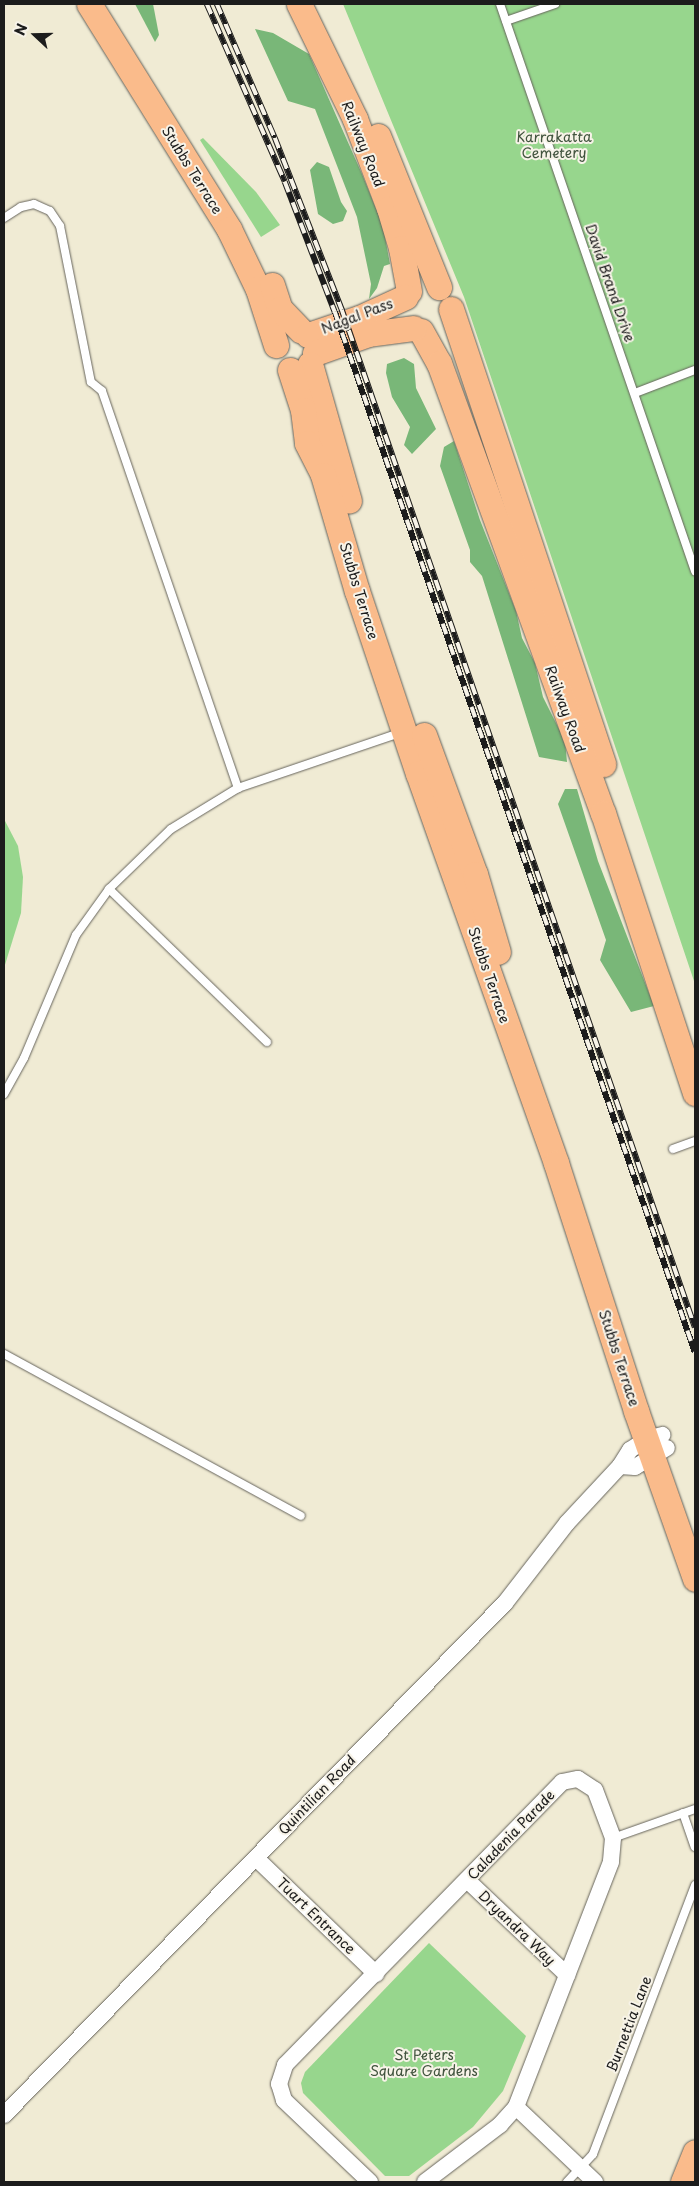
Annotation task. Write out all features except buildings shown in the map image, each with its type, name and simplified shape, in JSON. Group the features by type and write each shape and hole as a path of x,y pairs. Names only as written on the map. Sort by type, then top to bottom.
{"main road":[{"name":"Stubbs Terrace","path":"89,4 229,229 258,289 276,345 276,357 305,351"},
{"name":"Stubbs Terrace","path":"106,4 267,266 280,309 305,351 372,584 474,874 530,1054 658,1445 695,1579"},
{"name":"Railway Road","path":"299,4 355,119 389,208 401,248 407,294"},
{"name":"Railway Road","path":"318,4 396,174 439,287"},
{"path":"423,284 439,287 448,296 450,309 441,327 417,330 403,311 407,294 423,284"},
{"name":"Nagal Pass","path":"305,351 359,318 407,294"},
{"name":"Railway Road","path":"450,309 695,1040"},
{"name":"Nagal Pass","path":"305,351 368,334 417,330"},
{"name":"Railway Road","path":"417,330 439,364 600,804 695,1093"},
{"name":"Stubbs Terrace","path":"305,351 303,410 307,442 323,474 357,591 404,731 556,1163 658,1445 695,1533"},
{"path":"683,2182 695,2152"}],"street":[{"name":"Quintilian Road","path":"4,2114 505,1603 567,1523 620,1466 635,1467 658,1445"},
{"name":"Caladenia Parade","path":"370,2182 284,2100 279,2084 285,2065 562,1782 578,1780 596,1790 613,1838 611,1862 516,2107 500,2124 425,2182"},
{"name":"Tuart Entrance","path":"256,1858 376,1974"},
{"name":"Dryandra Way","path":"467,1880 567,1975"},
{"path":"516,2107 595,2182"}],"lane":[{"name":"David Brand Drive","path":"500,4 695,571"},
{"path":"506,21 555,4"},
{"path":"4,218 21,207 34,204 50,212 60,226 91,382 102,391 238,788"},
{"path":"635,393 695,370"},
{"path":"4,1094 24,1058 69,947 109,889 171,829 238,788 404,731"},
{"path":"109,889 267,1042"},
{"path":"673,1149 695,1141"},
{"path":"4,1354 301,1516"},
{"path":"613,1838 695,1809"},
{"path":"682,1813 695,1847"},
{"name":"Burnettia Lane","path":"568,2182 593,2154 695,1885"}],"green space":[{"path":"135,4 153,4 159,35 155,42"},
{"name":"Karrakatta Cemetery","path":"343,4 695,4 695,984 464,297"},
{"path":"255,29 273,33 309,54 362,174 383,226 390,264 384,266 377,288 369,299 371,284 357,217 315,109 288,101"},
{"path":"203,138 256,192 280,225 261,237 200,140"},
{"path":"317,162 329,167 341,202 347,211 343,221 333,224 318,214 310,170"},
{"path":"404,358 414,364 416,388 436,429 412,454 404,445 410,427 392,397 386,373 387,364"},
{"path":"454,441 480,520 516,611 522,638 535,663 543,697 565,741 567,762 539,757 482,576 470,562 470,550 440,466 444,447"},
{"path":"565,789 577,789 598,861 654,1006 631,1012 600,960 606,940 558,804"},
{"path":"4,819 18,846 23,877 21,913 4,968"},
{"name":"St Peters Square Gardens","path":"429,1943 526,2036 503,2091 473,2127 409,2176 385,2176 303,2093 301,2083 305,2072"}],"railway":[{"path":"207,4 285,182 335,312 695,1352"},
{"path":"217,4 275,138 342,310 695,1327"}]}
